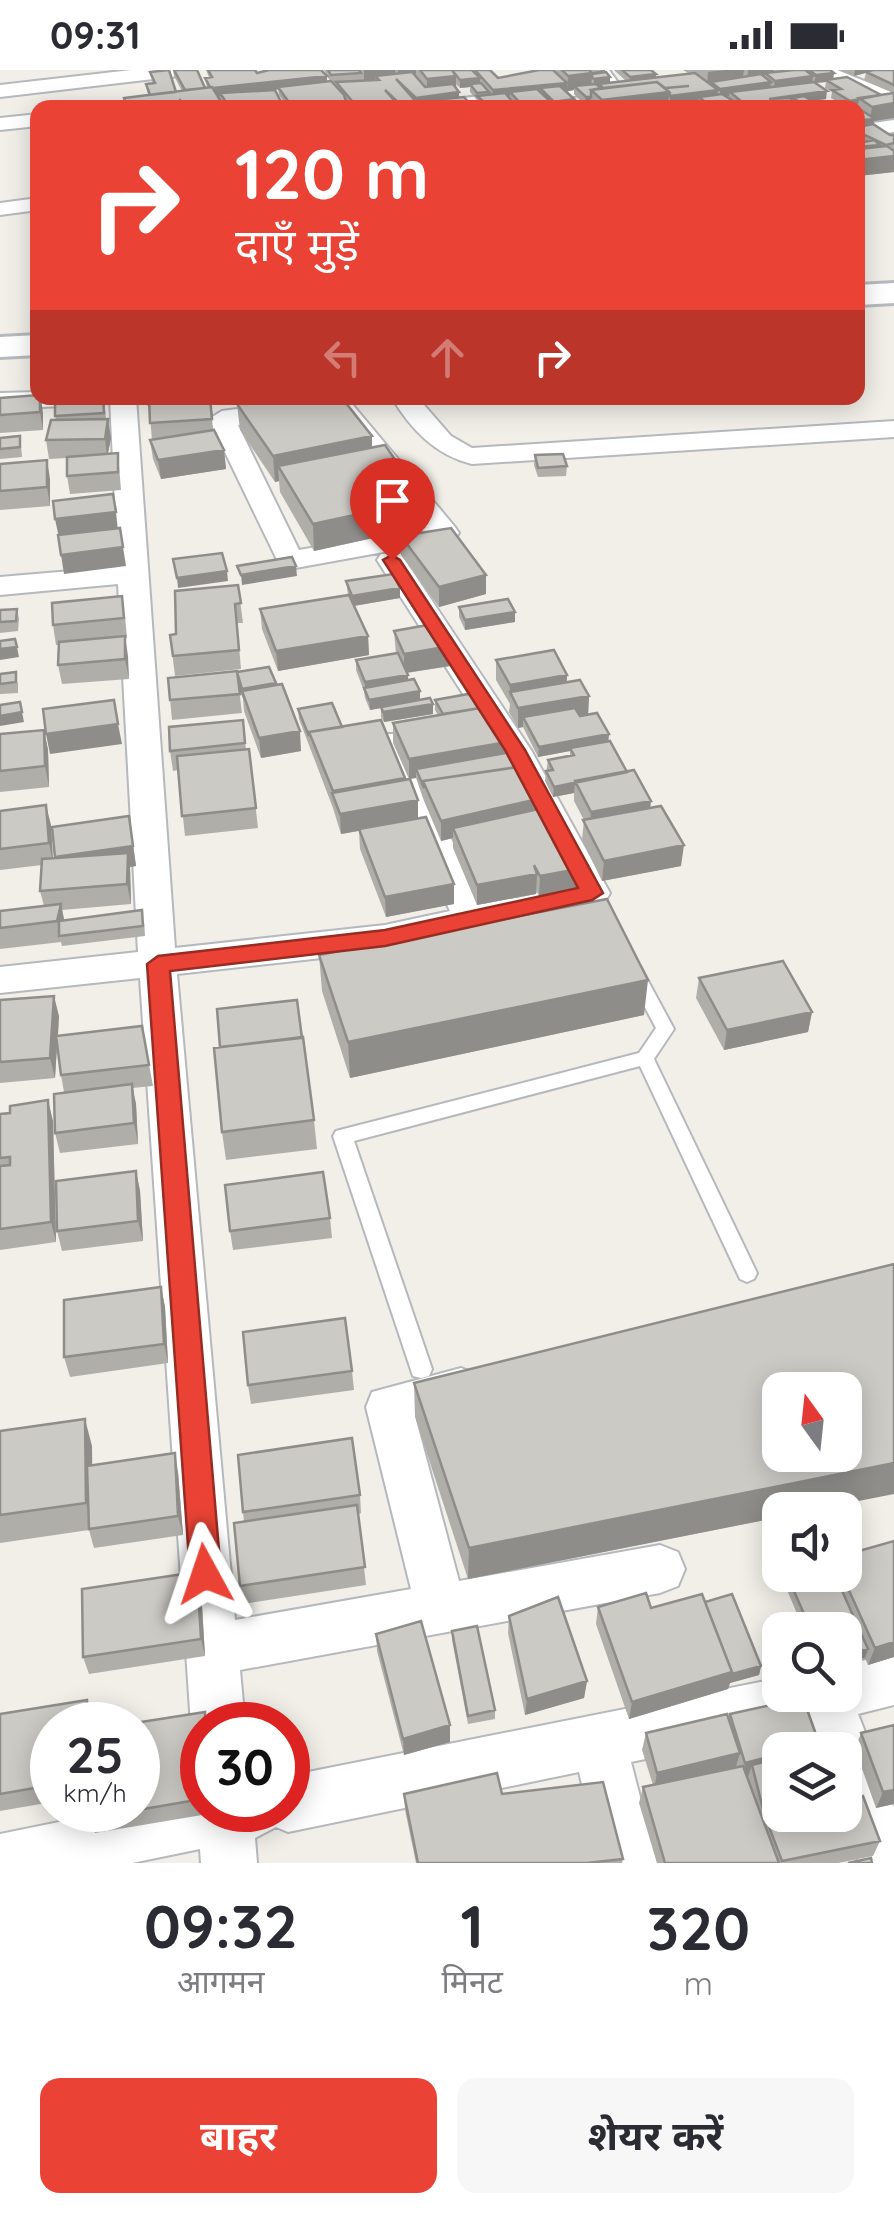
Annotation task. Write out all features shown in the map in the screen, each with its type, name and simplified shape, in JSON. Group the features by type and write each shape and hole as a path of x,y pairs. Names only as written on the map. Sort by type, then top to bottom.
{"street":[{"path":"0,92 180,70"},
{"path":"494,100 611,85 599,70"},
{"path":"820,70 894,100"},
{"path":"808,86 846,80"},
{"path":"0,124 30,121"},
{"path":"865,131 894,126"},
{"path":"0,209 30,205"},
{"path":"865,294 894,292"},
{"path":"865,323 894,321"},
{"path":"0,347 30,345"},
{"path":"0,374 30,372"},
{"path":"0,402 30,400"},
{"path":"123,405 144,801 216,1702"},
{"path":"281,405 252,406 222,419 290,560 444,533 340,405"},
{"path":"409,405 440,444 454,453 472,456 894,429"},
{"path":"0,980 385,938 472,919 599,905 515,750 392,560"},
{"path":"0,586 135,574"},
{"path":"388,741 472,919"},
{"path":"442,1609 389,1408 501,1378"},
{"path":"212,1650 660,1569"},
{"path":"862,1687 894,1679"},
{"path":"310,1800 762,1708"},
{"path":"832,1712 887,1863"},
{"path":"599,1741 629,1863"},
{"path":"0,1862 190,1832"}],"lane":[{"path":"421,1369 343,1136 645,1058 665,1028 622,948"},
{"path":"645,1058 747,1273"}],"building":[{"path":"169,70 176,92 150,95 146,84 155,83 150,72"},
{"path":"174,70 197,70 205,88 185,90"},
{"path":"208,70 321,70 327,76 213,88 205,78 212,77"},
{"path":"328,70 359,70 361,73 331,75"},
{"path":"420,70 452,70 456,76 427,79"},
{"path":"452,70 472,70 480,78 460,80"},
{"path":"475,70 490,70 498,78 553,70 567,83 493,90"},
{"path":"562,70 589,70 592,73 568,76"},
{"path":"622,70 651,70 656,74 630,77"},
{"path":"805,70 813,76 775,81 765,73"},
{"path":"809,70 830,70 834,73 816,75"},
{"path":"894,70 894,85 866,72"},
{"path":"412,72 425,87 453,84 459,92 416,98 396,79 414,100 396,100 385,90 394,100 351,100 336,82 379,80 375,76"},
{"path":"606,72 610,77 592,77 592,74"},
{"path":"695,73 718,90 670,96 657,82 603,88 599,84"},
{"path":"761,74 771,82 720,89 711,82"},
{"path":"847,77 881,95 848,100 832,90 841,89 826,80"},
{"path":"331,81 346,100 287,100 278,87"},
{"path":"657,82 669,92 602,100 591,90"},
{"path":"814,82 827,91 769,99 793,100 740,100 730,92"},
{"path":"481,83 489,92 477,93 470,84"},
{"path":"596,84 601,88 591,90 591,97 574,86"},
{"path":"560,86 574,99 552,100 540,88"},
{"path":"212,87 220,100 124,98"},
{"path":"537,89 549,100 518,100 510,92"},
{"path":"275,90 280,100 225,100 220,93"},
{"path":"505,93 511,100 482,100 477,96"},
{"path":"894,93 894,103 872,107 859,98"},
{"path":"722,94 732,100 703,100 699,97"},
{"path":"873,124 894,135 894,143 886,145 865,135 865,126"},
{"path":"874,140 880,145 865,146 865,142"},
{"path":"887,146 894,156 865,159 865,148"},
{"path":"30,396 30,405 40,405 40,412 0,415 0,398"},
{"path":"55,405 103,405 104,413 55,416"},
{"path":"149,405 211,405 212,419 150,423"},
{"path":"238,405 348,405 372,436 273,456"},
{"path":"108,419 105,439 46,440 51,420"},
{"path":"214,430 224,450 158,460 150,440"},
{"path":"20,436 20,447 0,449 0,438"},
{"path":"385,445 423,500 313,524 278,466"},
{"path":"118,453 118,472 67,476 67,457"},
{"path":"563,454 567,466 538,468 535,455"},
{"path":"47,460 47,487 0,491 0,464"},
{"path":"113,494 116,512 55,519 53,501"},
{"path":"120,528 123,547 61,555 58,535"},
{"path":"451,528 486,575 439,587 401,536"},
{"path":"222,553 227,571 177,578 173,559"},
{"path":"292,557 296,566 241,575 237,566"},
{"path":"393,574 400,588 352,596 346,581"},
{"path":"238,585 241,603 235,604 239,650 173,656 170,635 176,634 175,591"},
{"path":"349,595 368,636 276,651 260,609"},
{"path":"122,596 124,618 53,625 52,603"},
{"path":"508,599 515,612 465,620 459,607"},
{"path":"17,609 16,621 0,622 0,610"},
{"path":"439,623 450,646 404,654 394,631"},
{"path":"125,636 125,659 58,665 59,642"},
{"path":"15,639 17,647 0,649 0,641"},
{"path":"554,650 567,675 510,685 496,660"},
{"path":"398,653 408,675 365,682 356,660"},
{"path":"269,667 276,683 242,689 237,672"},
{"path":"237,671 240,694 170,700 168,678"},
{"path":"16,672 16,682 0,684 0,674"},
{"path":"414,679 420,691 369,700 364,688"},
{"path":"580,680 589,696 518,708 510,692"},
{"path":"282,684 300,731 259,738 242,691"},
{"path":"474,693 480,708 443,714 435,700"},
{"path":"430,698 433,704 383,712 381,707"},
{"path":"114,700 118,724 46,734 43,709"},
{"path":"20,702 22,712 0,716 0,705"},
{"path":"332,703 342,727 309,732 309,736 298,709"},
{"path":"492,706 507,742 409,759 393,723"},
{"path":"575,708 580,716 597,713 609,734 539,747 523,717"},
{"path":"243,720 245,743 170,751 169,727"},
{"path":"381,720 405,778 333,791 309,732"},
{"path":"44,730 45,766 0,771 0,734"},
{"path":"610,741 627,772 554,787 546,771 553,770 548,760 574,755 570,748"},
{"path":"249,749 256,808 182,816 177,756"},
{"path":"511,752 518,767 423,781 424,788 416,769"},
{"path":"530,765 547,797 441,821 423,781"},
{"path":"634,770 651,801 591,812 575,781"},
{"path":"410,779 418,800 340,814 332,793"},
{"path":"46,805 49,843 0,849 0,811"},
{"path":"661,806 684,845 604,861 583,820"},
{"path":"548,807 578,869 540,876 534,865 537,874 477,885 453,828"},
{"path":"129,816 133,846 55,857 52,827"},
{"path":"426,817 454,884 385,897 359,829"},
{"path":"128,853 127,884 40,891 42,859"},
{"path":"607,899 648,980 348,1042 319,955"},
{"path":"61,904 57,921 0,928 0,911"},
{"path":"142,910 143,926 59,936 59,921"},
{"path":"783,961 812,1012 727,1030 699,978"},
{"path":"54,996 50,1058 0,1062 0,1000"},
{"path":"297,1000 302,1038 220,1047 217,1009"},
{"path":"142,1026 149,1065 61,1075 56,1036"},
{"path":"303,1037 314,1120 222,1132 214,1048"},
{"path":"132,1084 134,1123 55,1133 54,1094"},
{"path":"48,1100 51,1222 0,1229 0,1166 10,1165 10,1157 0,1158 0,1114 10,1113 10,1106"},
{"path":"136,1171 138,1221 57,1231 56,1181"},
{"path":"323,1172 330,1218 230,1231 225,1185"},
{"path":"894,1264 894,1463 862,1469 862,1372 762,1372 762,1472 849,1472 469,1548 414,1383"},
{"path":"161,1287 164,1344 64,1357 64,1300"},
{"path":"345,1318 352,1371 248,1385 243,1332"},
{"path":"85,1419 86,1503 0,1515 0,1431"},
{"path":"352,1438 360,1495 243,1512 238,1455"},
{"path":"175,1453 178,1516 89,1529 87,1466"},
{"path":"357,1505 365,1567 240,1586 234,1523"},
{"path":"894,1541 894,1642 875,1648 850,1592 862,1592 862,1550"},
{"path":"197,1572 201,1639 83,1657 82,1589"},
{"path":"794,1592 843,1592 852,1612 803,1612"},
{"path":"646,1593 651,1608 702,1594 732,1672 632,1702 598,1607"},
{"path":"732,1594 761,1666 732,1674 705,1602"},
{"path":"558,1597 587,1681 527,1699 509,1616"},
{"path":"421,1621 450,1725 403,1739 376,1634"},
{"path":"477,1626 495,1710 468,1716 452,1631"},
{"path":"762,1707 762,1712 808,1712 815,1732 762,1732 762,1759 745,1763 730,1714"},
{"path":"30,1709 30,1789 0,1794 0,1714"},
{"path":"727,1714 740,1753 657,1773 646,1733"},
{"path":"180,1716 180,1803 160,1806 160,1719"},
{"path":"894,1725 894,1790 883,1792 862,1733"},
{"path":"762,1762 762,1805 752,1765"},
{"path":"743,1766 762,1817 762,1832 767,1832 779,1863 665,1863 643,1787"},
{"path":"497,1773 502,1794 603,1782 623,1859 587,1863 418,1863 404,1794"},
{"path":"862,1796 880,1841 782,1861 771,1832 862,1832"}],"route":[{"path":"205,1574 158,964 385,938 592,893 515,750 392,560"}]}
